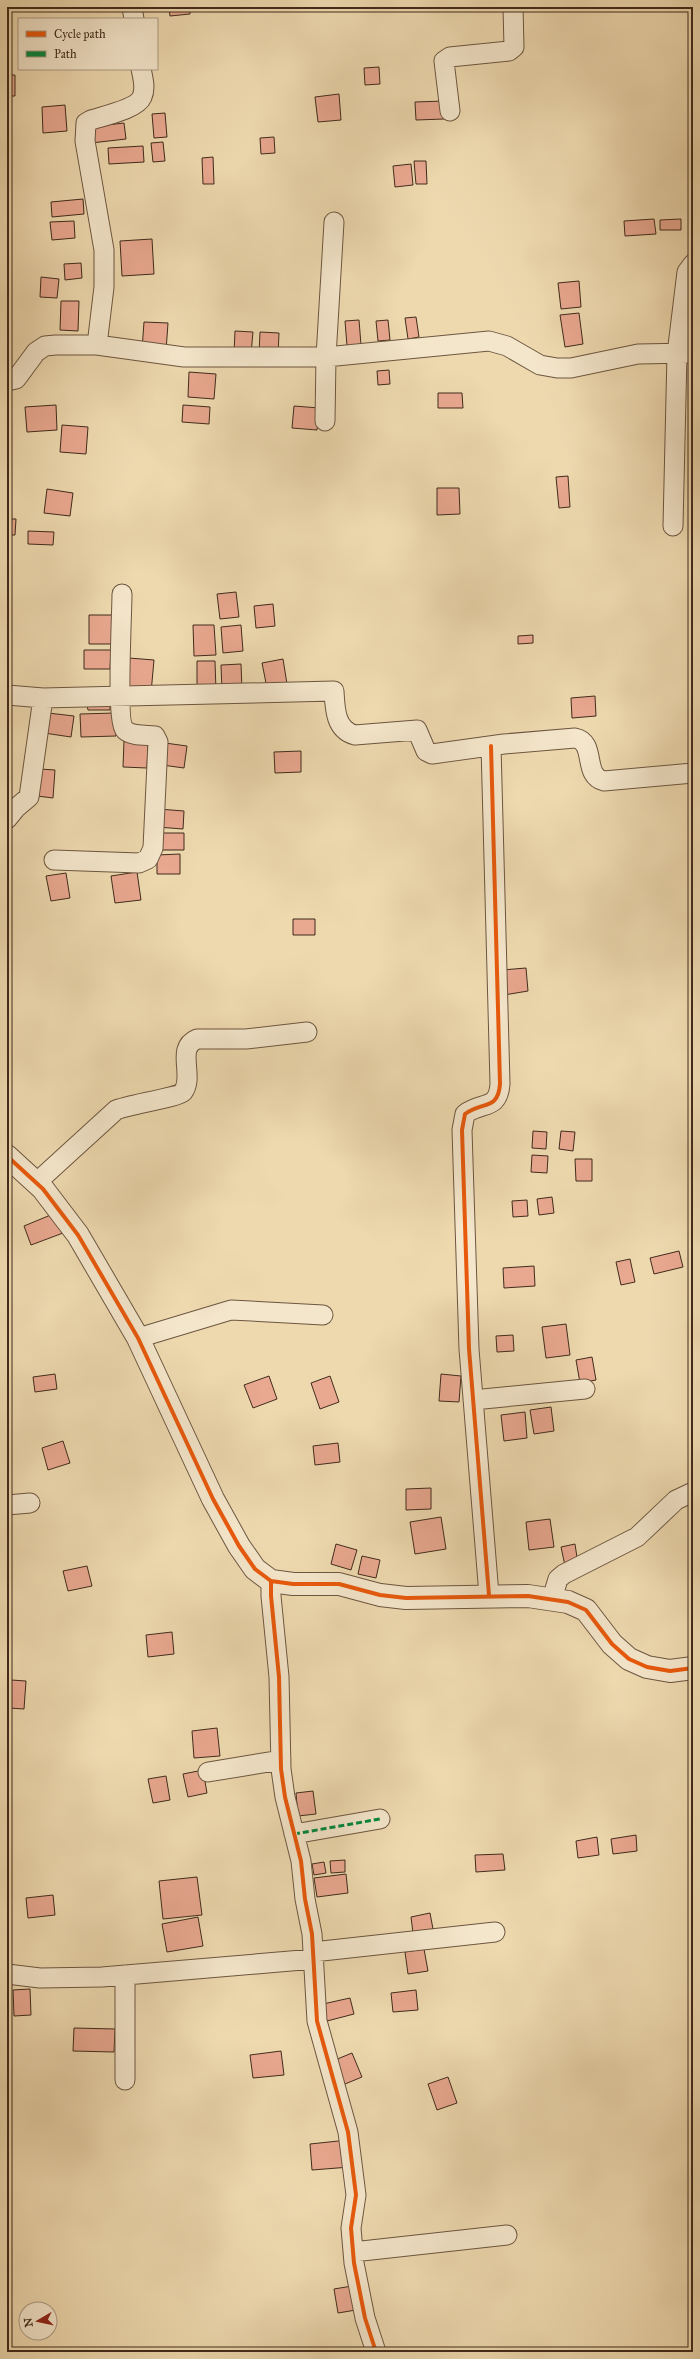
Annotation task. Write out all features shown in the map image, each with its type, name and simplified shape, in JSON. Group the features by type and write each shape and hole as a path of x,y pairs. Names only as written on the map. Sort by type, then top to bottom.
{"street":[{"path":"132,7 134,18"},
{"path":"450,111 444,61 450,58 510,51 514,47 513,7"},
{"path":"97,346 104,287 105,255 85,141 85,128 86,123 91,120 133,106 142,98 144,85 142,70"},
{"path":"325,421 326,357 334,222"},
{"path":"673,526 685,353 687,272 693,264"},
{"path":"7,381 16,379 36,352 45,346 97,346 184,357 326,357 489,341 507,346 540,365 557,368 571,368 638,354 685,353"},
{"path":"54,860 139,863 148,859 152,854 158,742 155,736 130,733 124,729 120,696 122,594"},
{"path":"7,695 43,698 334,691 336,711 340,724 346,732 355,735 416,730 426,752 432,754 491,746 581,739 586,744 594,774 598,779 604,781 693,773"},
{"path":"7,820 16,808 29,797 43,698"},
{"path":"488,1595 469,1349 462,1126 465,1114 470,1110 493,1103 499,1096 500,1084 491,746"},
{"path":"36,1183 116,1110 129,1105 177,1096 183,1092 186,1085 187,1048 191,1042 197,1039 246,1040 307,1032"},
{"path":"7,1156 36,1183 78,1235 138,1338 171,1411 235,1539 255,1569 271,1581 293,1584 339,1584 380,1595 406,1598 488,1595 552,1599 568,1602 586,1610 612,1644 629,1659 647,1667 670,1671 693,1668"},
{"path":"138,1338 231,1310 323,1315"},
{"path":"473,1400 585,1389"},
{"path":"552,1599 558,1579 564,1574 637,1537 676,1500 693,1492"},
{"path":"7,1505 30,1503"},
{"path":"271,1581 270,1596 281,1706 281,1760 285,1797 301,1862 313,1955 317,2021 348,2132 356,2195 351,2228 353,2252 365,2318 376,2352"},
{"path":"208,1772 281,1760"},
{"path":"294,1834 380,1819"},
{"path":"7,1974 40,1978 125,1975 313,1955 496,1932"},
{"path":"125,1975 125,2080"},
{"path":"353,2252 507,2236"}],"building":[{"path":"169,7 190,7 190,14 170,16"},
{"path":"382,7 397,7 397,9 382,10"},
{"path":"379,67 380,84 365,85 364,68"},
{"path":"7,75 15,75 15,96 7,96"},
{"path":"339,94 341,120 318,122 315,97"},
{"path":"444,101 444,119 416,120 415,102"},
{"path":"65,105 67,131 43,133 42,107"},
{"path":"165,113 167,137 154,138 152,114"},
{"path":"124,123 126,139 91,143 89,127"},
{"path":"274,137 275,153 261,154 260,138"},
{"path":"163,142 165,161 153,162 151,143"},
{"path":"143,146 144,162 109,164 108,148"},
{"path":"213,157 214,184 203,184 202,158"},
{"path":"414,161 426,161 427,184 416,184"},
{"path":"411,164 413,185 395,187 393,166"},
{"path":"83,199 84,214 52,217 51,202"},
{"path":"691,211 693,211 693,242 692,242"},
{"path":"654,219 656,234 625,236 624,221"},
{"path":"681,219 681,230 660,230 660,220"},
{"path":"74,221 75,238 52,240 50,222"},
{"path":"152,239 154,274 122,276 120,241"},
{"path":"81,263 82,278 65,280 64,264"},
{"path":"41,277 59,279 57,298 40,297"},
{"path":"579,281 581,307 561,309 558,283"},
{"path":"61,301 79,301 78,331 60,330"},
{"path":"579,313 583,344 565,347 560,315"},
{"path":"416,317 419,337 408,339 405,318"},
{"path":"359,320 361,345 347,346 345,321"},
{"path":"388,320 390,340 378,341 376,321"},
{"path":"144,322 168,323 166,351 142,349"},
{"path":"235,331 253,332 251,354 234,353"},
{"path":"260,332 279,333 278,356 259,355"},
{"path":"389,370 390,384 378,385 377,371"},
{"path":"189,372 216,374 214,399 188,397"},
{"path":"438,393 462,393 463,408 438,408"},
{"path":"56,405 57,430 27,432 25,407"},
{"path":"183,405 210,407 209,424 182,422"},
{"path":"294,406 319,408 317,430 292,428"},
{"path":"62,425 88,427 86,454 60,452"},
{"path":"568,476 570,507 559,508 556,477"},
{"path":"437,488 459,488 460,514 437,515"},
{"path":"47,489 73,493 70,516 44,513"},
{"path":"7,519 16,519 15,535 7,535"},
{"path":"28,531 54,532 53,545 28,544"},
{"path":"236,592 239,617 220,619 217,594"},
{"path":"273,604 275,626 256,628 254,606"},
{"path":"89,615 114,615 114,644 89,644"},
{"path":"193,625 214,625 216,655 194,656"},
{"path":"241,625 243,651 223,653 221,627"},
{"path":"533,635 533,643 518,644 518,636"},
{"path":"84,650 111,650 110,669 84,669"},
{"path":"129,658 154,660 151,693 127,691"},
{"path":"283,659 287,684 267,688 262,663"},
{"path":"197,661 215,661 216,691 197,691"},
{"path":"241,664 242,690 222,691 221,665"},
{"path":"595,696 596,716 572,718 571,698"},
{"path":"110,700 110,710 88,710 86,701"},
{"path":"48,713 74,716 71,737 44,733"},
{"path":"115,713 116,736 81,737 80,714"},
{"path":"124,741 148,743 147,768 123,767"},
{"path":"165,743 187,746 184,768 162,765"},
{"path":"301,751 301,772 275,773 274,752"},
{"path":"40,769 55,770 53,798 37,796"},
{"path":"158,809 184,811 183,829 157,827"},
{"path":"162,833 184,833 184,850 162,850"},
{"path":"180,854 180,874 157,874 157,855"},
{"path":"137,872 141,900 115,903 111,876"},
{"path":"66,873 70,898 51,901 46,876"},
{"path":"293,919 315,919 315,935 293,935"},
{"path":"526,968 528,991 504,995 502,970"},
{"path":"533,1131 547,1132 546,1149 532,1148"},
{"path":"561,1131 575,1132 573,1151 559,1149"},
{"path":"532,1155 548,1156 547,1173 531,1172"},
{"path":"575,1159 592,1159 592,1181 576,1181"},
{"path":"552,1197 554,1213 539,1215 537,1199"},
{"path":"527,1200 528,1216 513,1217 512,1201"},
{"path":"53,1214 63,1233 31,1245 24,1226"},
{"path":"679,1251 683,1267 654,1274 650,1258"},
{"path":"630,1259 635,1282 621,1285 616,1262"},
{"path":"534,1266 535,1286 504,1288 503,1268"},
{"path":"566,1324 570,1355 546,1358 542,1327"},
{"path":"513,1335 514,1351 497,1352 496,1336"},
{"path":"592,1357 596,1380 580,1383 576,1360"},
{"path":"55,1374 57,1389 35,1392 33,1377"},
{"path":"441,1374 461,1376 459,1402 439,1401"},
{"path":"269,1376 277,1399 253,1408 244,1385"},
{"path":"330,1376 339,1402 320,1409 311,1383"},
{"path":"551,1407 554,1431 534,1434 530,1410"},
{"path":"525,1412 527,1438 504,1441 501,1415"},
{"path":"63,1441 70,1463 48,1470 42,1448"},
{"path":"338,1443 340,1462 315,1465 313,1446"},
{"path":"431,1488 431,1509 406,1510 406,1489"},
{"path":"441,1517 446,1549 415,1554 410,1522"},
{"path":"550,1519 554,1547 529,1550 526,1522"},
{"path":"336,1544 357,1550 351,1570 331,1564"},
{"path":"575,1544 578,1564 565,1566 561,1547"},
{"path":"362,1556 380,1560 376,1578 358,1574"},
{"path":"87,1566 92,1586 68,1591 63,1571"},
{"path":"172,1632 174,1654 148,1657 146,1635"},
{"path":"11,1680 26,1681 24,1709 9,1708"},
{"path":"217,1728 220,1756 194,1758 192,1731"},
{"path":"203,1770 207,1793 188,1797 183,1774"},
{"path":"166,1776 170,1800 153,1803 148,1779"},
{"path":"313,1791 316,1814 298,1816 296,1793"},
{"path":"636,1835 637,1851 613,1854 611,1839"},
{"path":"597,1837 599,1855 578,1858 576,1841"},
{"path":"503,1854 505,1870 476,1872 475,1855"},
{"path":"345,1860 345,1872 331,1873 330,1861"},
{"path":"324,1862 326,1873 314,1875 312,1864"},
{"path":"346,1874 348,1893 317,1897 314,1878"},
{"path":"197,1877 202,1915 163,1919 159,1881"},
{"path":"53,1895 55,1915 28,1918 26,1898"},
{"path":"430,1913 433,1929 413,1933 411,1917"},
{"path":"198,1917 203,1946 167,1952 162,1924"},
{"path":"424,1949 428,1971 408,1974 405,1952"},
{"path":"30,1989 31,2015 14,2016 13,1990"},
{"path":"416,1990 418,2010 393,2012 391,1993"},
{"path":"350,1998 354,2014 327,2021 323,2004"},
{"path":"74,2028 115,2029 114,2052 73,2051"},
{"path":"281,2051 284,2075 253,2078 250,2055"},
{"path":"352,2053 362,2077 345,2084 335,2060"},
{"path":"448,2077 457,2103 437,2110 428,2084"},
{"path":"348,2140 350,2167 312,2170 310,2144"},
{"path":"352,2286 356,2310 338,2313 334,2289"}],"marked path":[{"path":"294,1834 380,1819"}],"cycle path":[{"path":"489,1595 469,1349 462,1130 465,1114 471,1110 493,1102 499,1093 500,1084 491,746"},
{"path":"7,1156 43,1189 78,1235 138,1338 213,1499 239,1546 255,1569 271,1581 293,1584 339,1584 380,1595 406,1598 528,1596 568,1602 586,1610 612,1644 629,1659 647,1667 670,1671 693,1668"},
{"path":"271,1581 271,1596 279,1677 281,1769 285,1797 301,1861 305,1899 312,1934 317,2021 348,2132 356,2195 351,2228 354,2263 365,2318 376,2352"}]}
